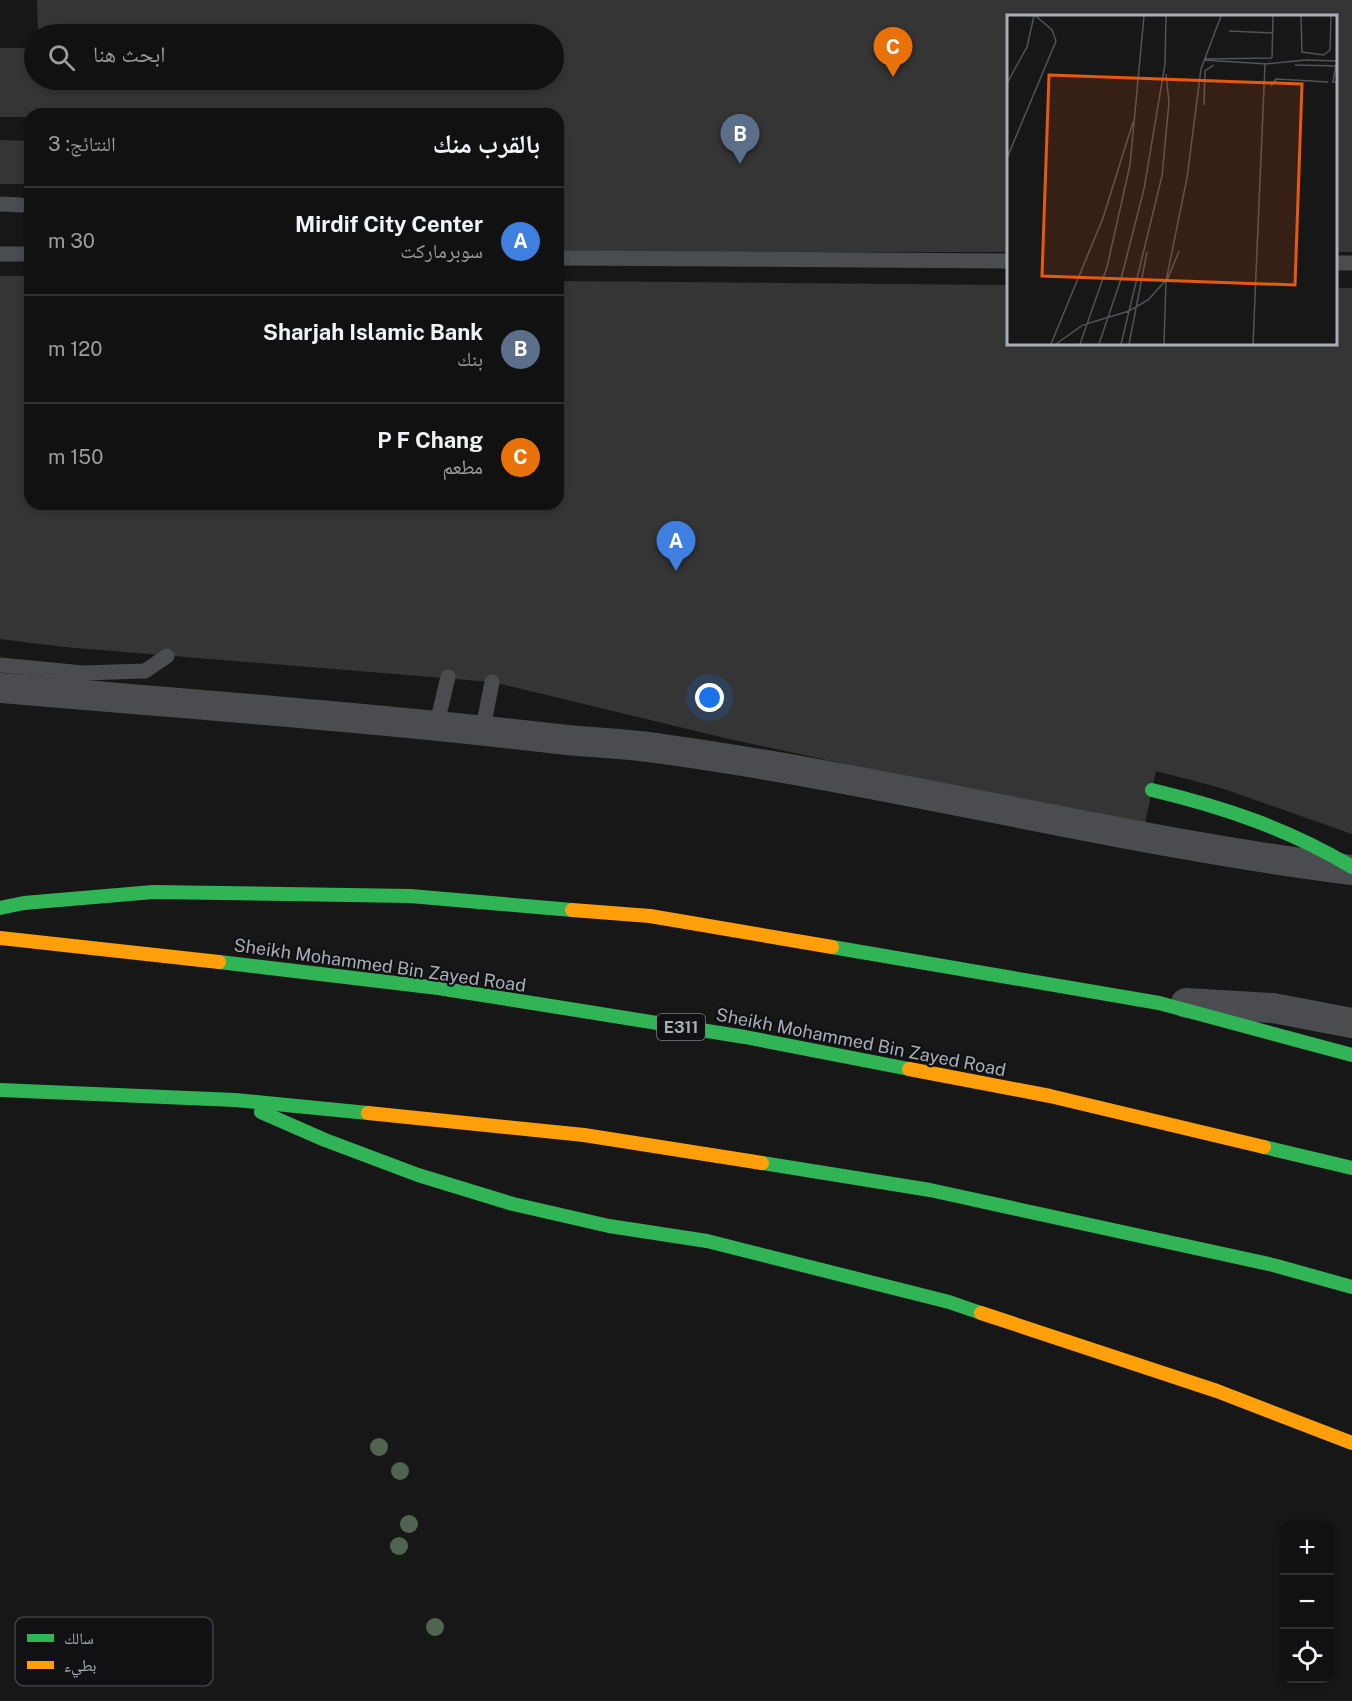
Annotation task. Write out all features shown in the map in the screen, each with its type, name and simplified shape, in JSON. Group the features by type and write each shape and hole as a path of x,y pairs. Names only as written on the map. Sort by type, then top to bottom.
{"highway":[{"path":"1152,790 1247,815 1293,834 1352,868"},
{"path":"0,908 24,903 153,892 410,896 650,916 1159,1003 1352,1055"},
{"name":"Sheikh Mohammed Bin Zayed Road","path":"0,938 438,988 745,1037 1050,1096 1352,1168"},
{"path":"0,1090 235,1100 584,1135 930,1190 1273,1265 1352,1287"},
{"path":"235,1100 325,1140 418,1175 513,1204 609,1226 707,1241 949,1302 1217,1390 1352,1443"}],"street":[{"path":"0,688 433,724 659,748 1055,814 1274,860 1352,868"},
{"path":"1159,1003 1273,1008 1352,1023"}],"lane":[{"path":"0,204 21,205"},
{"path":"0,254 24,254"},
{"path":"564,258 1007,261"},
{"path":"0,665 83,673 144,671 167,656"},
{"path":"433,724 438,719 448,677"},
{"path":"479,729 483,723 492,682"}],"building":[{"path":"37,0 1352,0 1352,252 1337,252 1337,15 1007,15 1007,252 564,252 564,108 24,108 24,117 0,117 0,48 24,48 24,90 564,90 564,24 38,24"},
{"path":"0,140 24,141 24,184 0,184"},
{"path":"0,276 24,276 24,510 564,510 564,281 1007,285 1007,345 1337,345 1337,288 1352,288 1352,834 1221,788 1156,771 1144,828 729,739 492,682 64,647 0,639"}],"traffic: fast":[{"path":"1152,790 1230,812 1280,830 1352,867"},
{"path":"0,908 24,903 153,892 410,896 572,910"},
{"path":"832,947 1159,1003 1352,1055"},
{"path":"219,962 438,988 745,1037 909,1069"},
{"path":"0,1090 235,1100 368,1113"},
{"path":"261,1112 325,1140 418,1175 513,1204 609,1226 707,1241 949,1302 981,1313"},
{"path":"1264,1147 1352,1168"},
{"path":"762,1163 930,1190 1273,1265 1352,1287"}],"traffic: slow":[{"path":"572,910 650,916 832,947"},
{"path":"0,938 219,962"},
{"path":"909,1069 1050,1096 1264,1147"},
{"path":"368,1113 584,1135 762,1163"},
{"path":"981,1313 1217,1391 1352,1443"}],"place":[{"name":"P F Chang","path":"893,77"},
{"name":"Sharjah Islamic Bank","path":"740,164"},
{"name":"Mirdif City Center","path":"676,571"}]}
